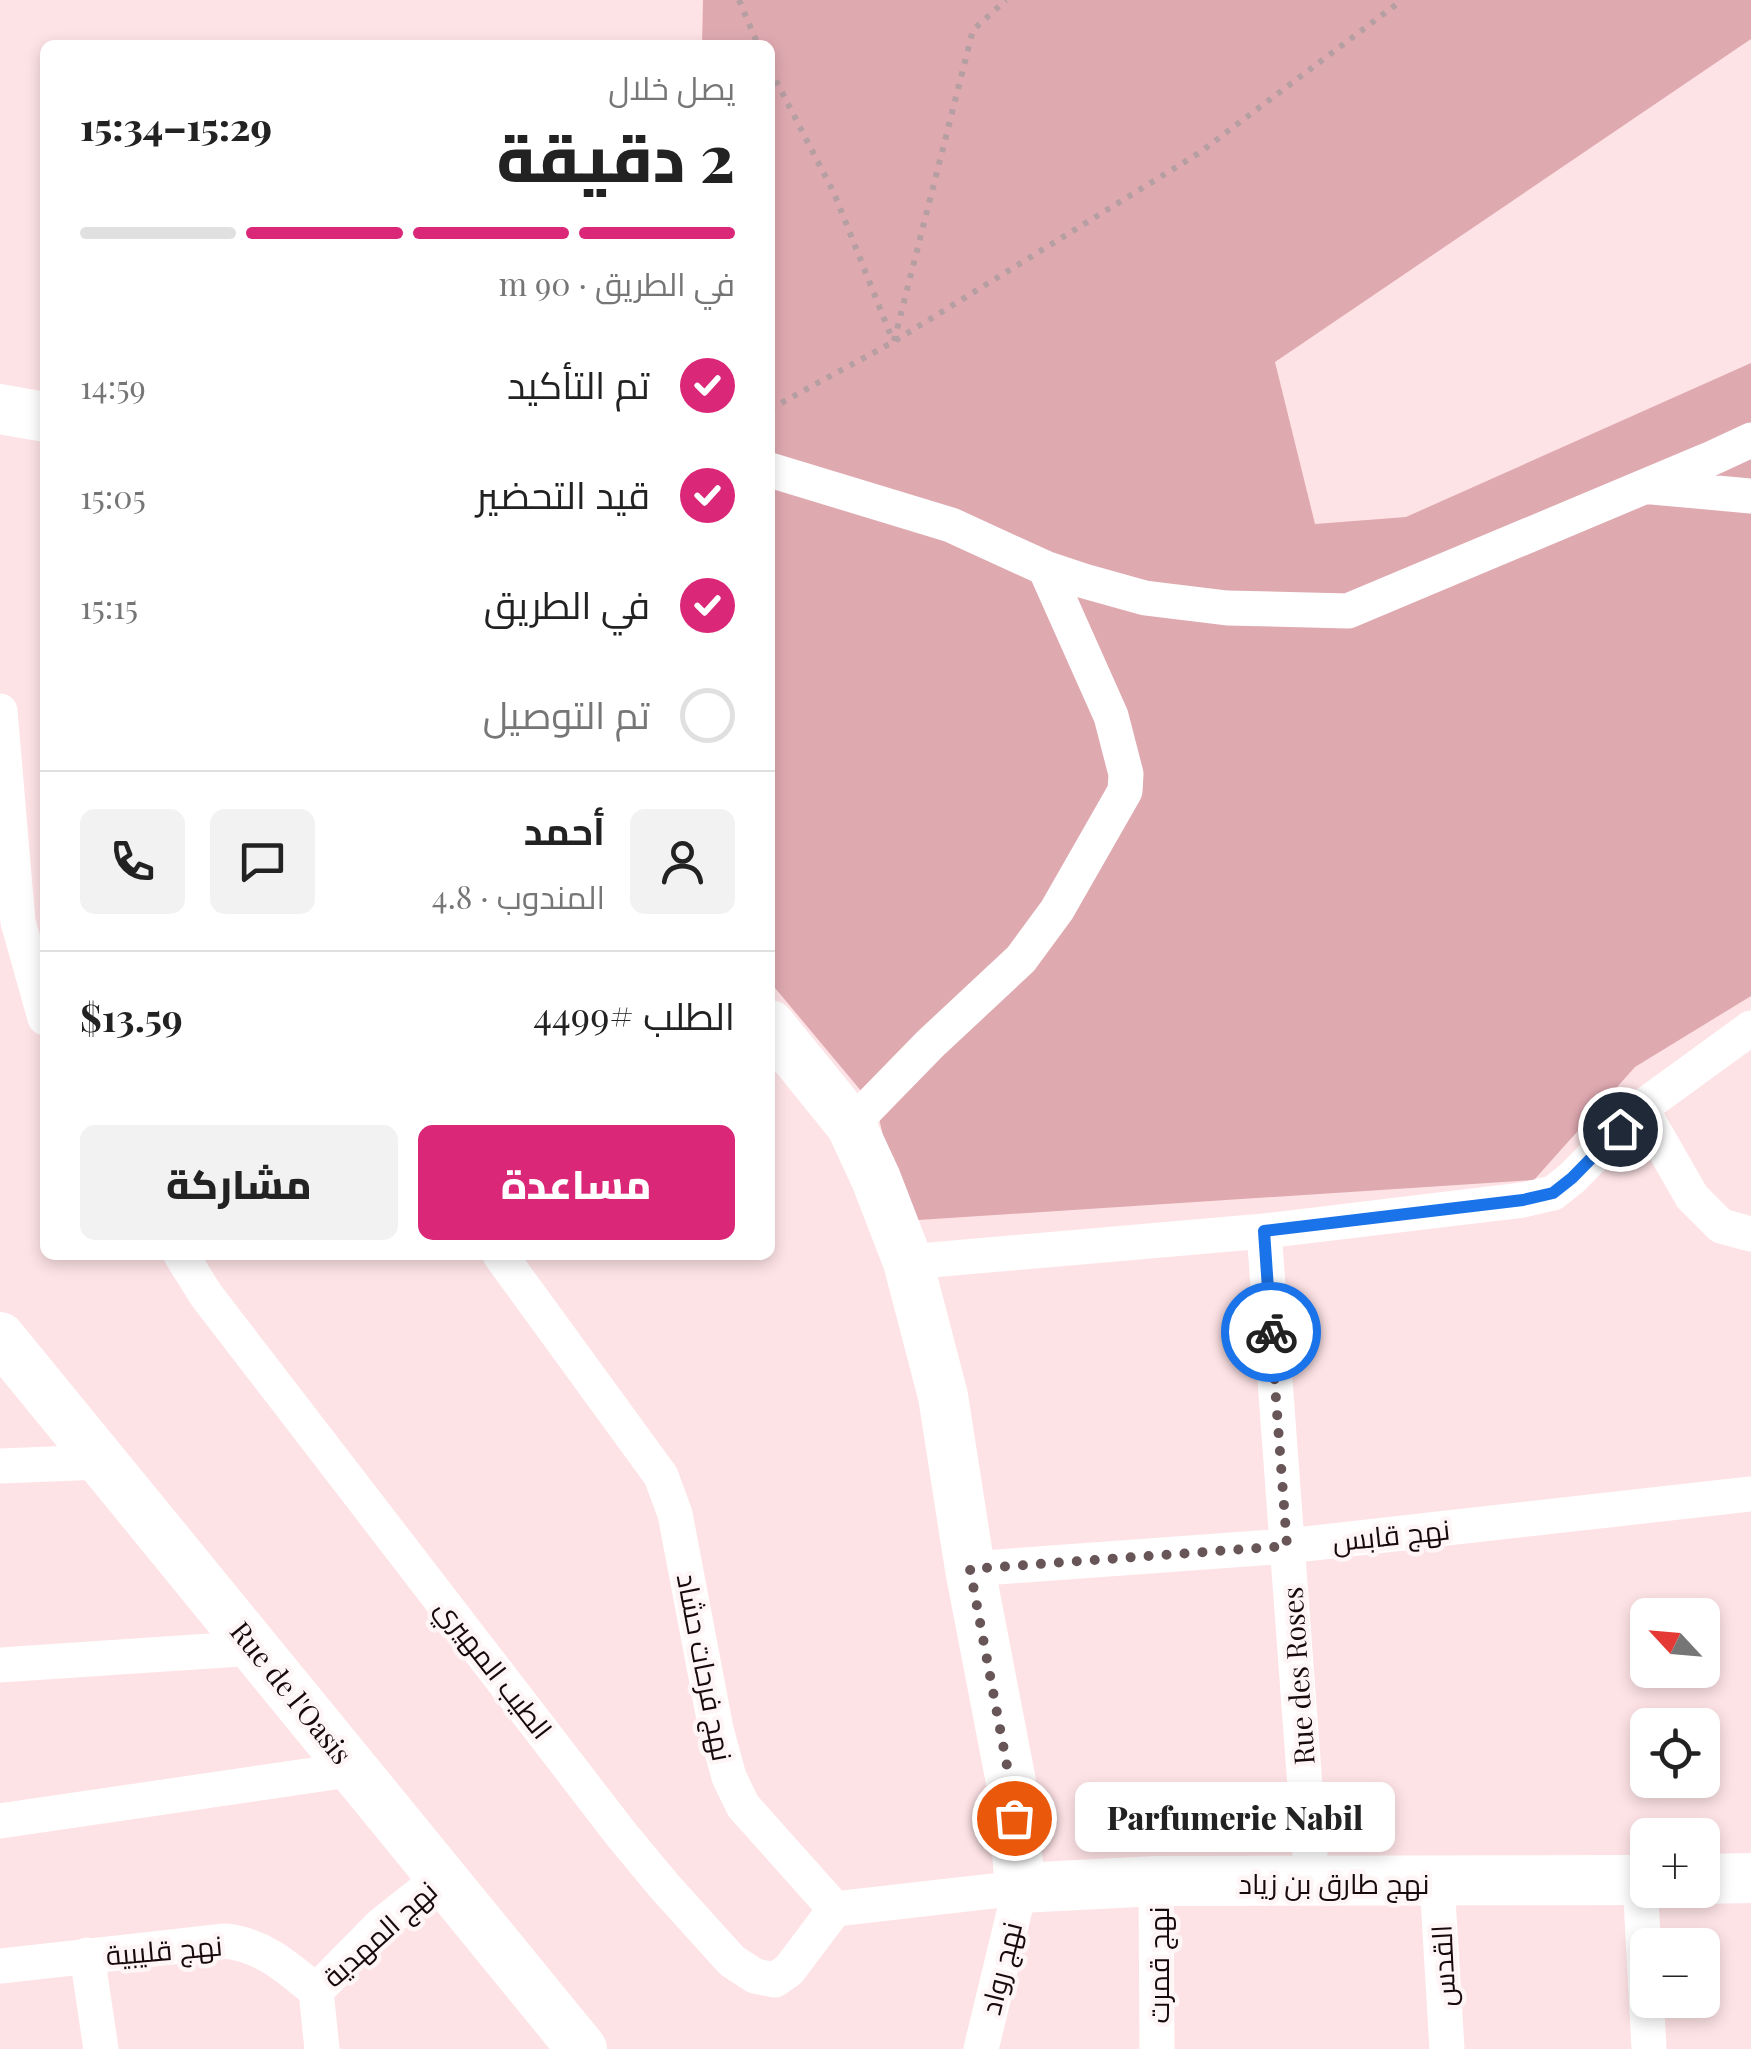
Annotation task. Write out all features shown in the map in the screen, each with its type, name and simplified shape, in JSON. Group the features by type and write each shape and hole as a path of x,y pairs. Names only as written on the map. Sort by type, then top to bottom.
{"street":[{"path":"0,408 40,417"},
{"path":"775,472 951,525 1046,568 1145,598 1227,608 1348,612 1751,440"},
{"path":"1646,486 1751,496"},
{"path":"850,1125 1021,960 1056,910 1125,792 1126,774 1110,716 1046,568"},
{"path":"0,711 18,922 40,1000"},
{"path":"908,1262 1264,1231 1523,1200 1553,1193 1641,1108 1751,1028"},
{"path":"775,1031 850,1125 908,1262 942,1396 1010,1782 1020,1888 835,1908"},
{"path":"1641,1108 1692,1197 1721,1226 1751,1234"},
{"name":"Rue des Roses","path":"1264,1231 1312,1882"},
{"name":"الطيب المهيري","path":"185,1260 206,1294 622,1834 732,1960 755,1976 774,1980 789,1970 835,1908"},
{"name":"نهج فرحات حشاد","path":"504,1260 662,1476 676,1514 716,1729 729,1777 742,1806 835,1908"},
{"name":"Rue de l'Oasis","path":"0,1337 582,2049"},
{"path":"0,1466 102,1462"},
{"name":"نهج قابس","path":"970,1569 1287,1546 1751,1494"},
{"path":"0,1665 255,1648"},
{"path":"0,1821 355,1769"},
{"name":"نهج المهدية","path":"316,1991 381,1925 443,1876"},
{"path":"1720,1879 1751,1878"},
{"name":"نهج طارق بن زياد","path":"1020,1888 1156,1881 1630,1880"},
{"name":"نهج قمرت","path":"1156,1881 1158,2049"},
{"name":"القدس","path":"1438,1882 1447,2049"},
{"name":"نهج رواد","path":"980,2049 1020,1888"},
{"path":"1645,1908 1649,2049"},
{"name":"نهج قليبية","path":"0,1966 225,1941 244,1943 276,1957 316,1991"},
{"path":"87,1955 101,2049"},
{"path":"316,1991 322,2049"}],"path":[{"path":"739,0 756,40"},
{"path":"894,342 973,30 1006,0"},
{"path":"775,406 894,342 1199,153 1402,0"},
{"path":"775,78 834,193 894,342"}],"shaded area":[{"path":"703,0 1751,0 1751,39 1275,362 1315,524 1406,517 1751,363 1751,996 1635,1067 1534,1180 903,1221 877,1110 775,988 775,40 702,40"}],"way so far":[{"path":"1014,1818 970,1569 1287,1546 1271,1332"}],"place":[{"name":"Parfumerie Nabil","path":"1014,1818"}],"route":[{"path":"1271,1332 1264,1231 1523,1200 1553,1193 1620,1129"}]}
